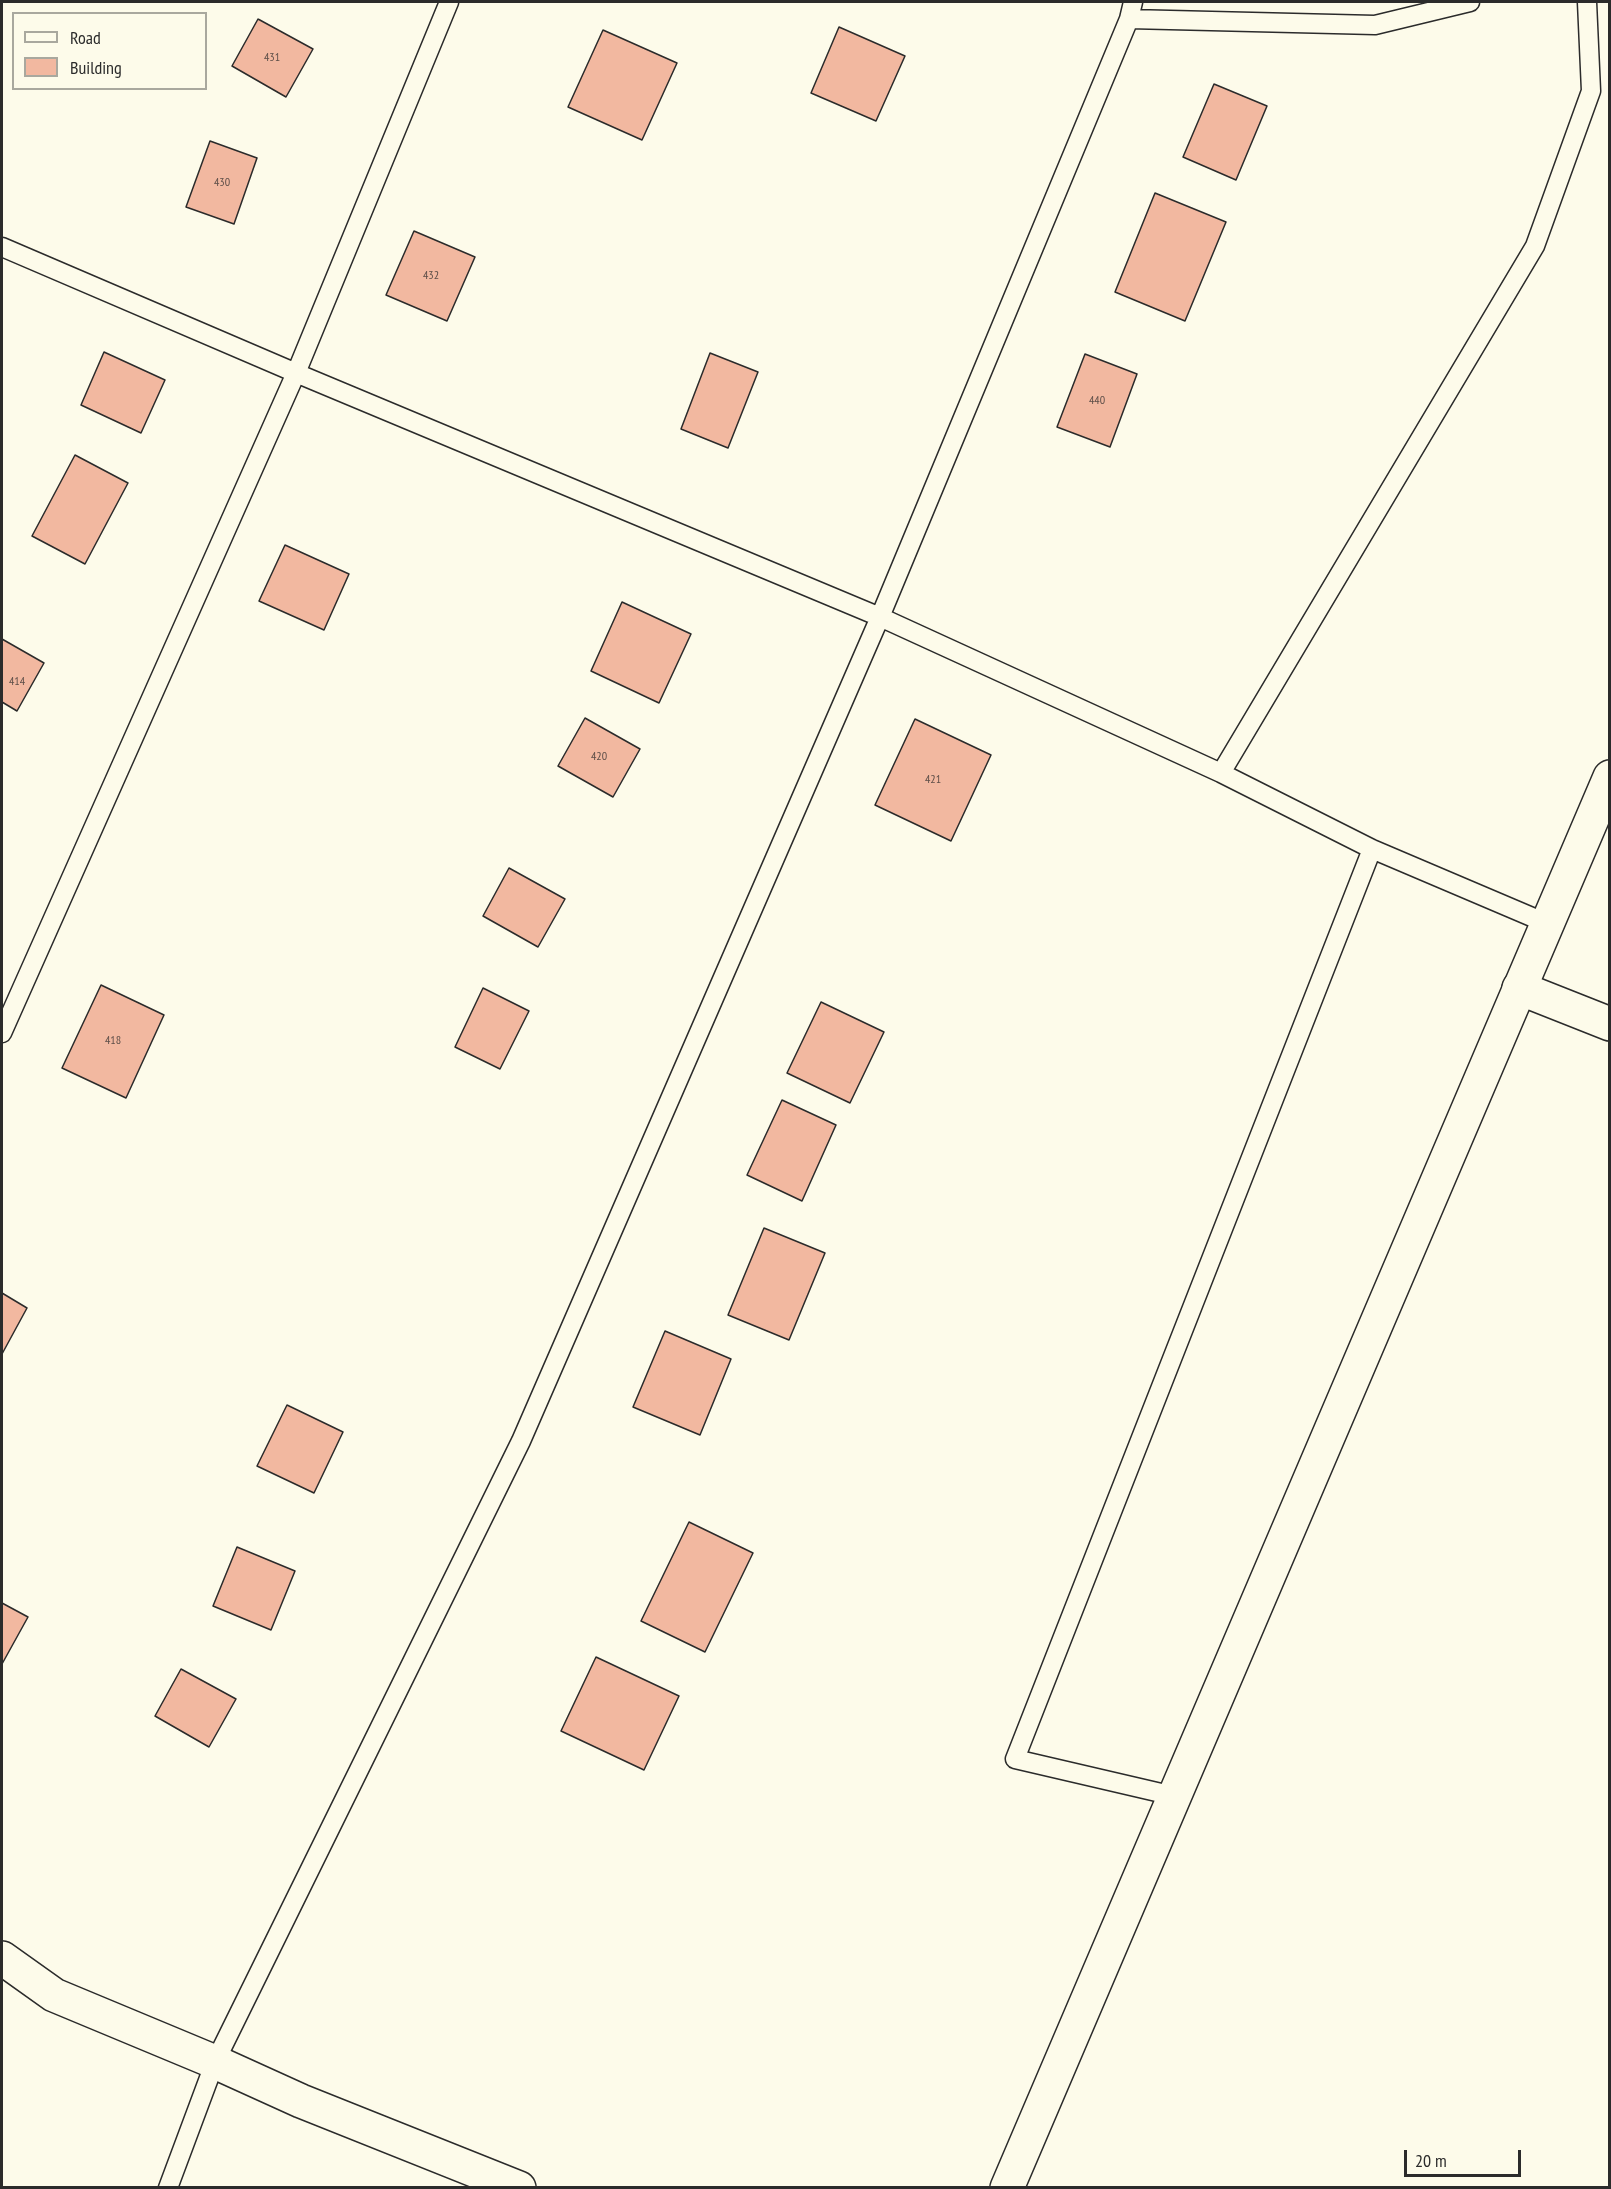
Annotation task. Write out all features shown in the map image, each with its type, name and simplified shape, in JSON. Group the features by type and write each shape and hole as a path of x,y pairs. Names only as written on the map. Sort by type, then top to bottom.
{"street":[{"path":"1007,2187 1610,777"},
{"path":"1519,988 1610,1024"},
{"path":"2,1958 54,1995 216,2062 301,2101 430,2154 519,2187"}],"lane":[{"path":"2,1033 296,373 449,2"},
{"path":"168,2187 216,2062 521,1441 880,616 1131,10 1375,25 1470,2"},
{"path":"1221,773 1535,246 1591,91 1587,2"},
{"path":"2,248 880,616 1221,773 1372,849 1546,923"},
{"path":"1174,1796 1015,1758 1372,849"}],"building":[{"path":"258,19 313,49 286,97 232,66"},
{"path":"839,27 905,56 876,121 811,93"},
{"path":"603,30 677,63 642,140 568,107"},
{"path":"1214,84 1267,106 1236,180 1183,157"},
{"path":"210,141 257,158 234,224 186,207"},
{"path":"1155,193 1226,222 1185,321 1115,292"},
{"path":"414,231 475,257 447,321 386,295"},
{"path":"104,352 165,380 141,433 81,405"},
{"path":"710,353 758,372 728,448 681,429"},
{"path":"1085,354 1137,374 1110,447 1057,427"},
{"path":"75,455 128,483 85,564 32,536"},
{"path":"285,545 349,574 324,630 259,601"},
{"path":"622,602 691,634 659,703 591,671"},
{"path":"2,639 44,663 17,711 2,702"},
{"path":"585,718 640,749 613,797 558,766"},
{"path":"915,719 991,755 951,841 875,805"},
{"path":"509,868 565,899 538,947 483,916"},
{"path":"101,985 164,1015 126,1098 62,1068"},
{"path":"483,988 529,1011 500,1069 455,1047"},
{"path":"821,1002 884,1032 850,1103 787,1073"},
{"path":"782,1100 836,1125 802,1201 747,1175"},
{"path":"764,1228 825,1253 789,1340 728,1315"},
{"path":"2,1293 27,1308 2,1354"},
{"path":"665,1331 731,1359 700,1435 633,1407"},
{"path":"287,1405 343,1432 314,1493 257,1466"},
{"path":"689,1522 753,1553 705,1652 641,1621"},
{"path":"237,1547 295,1571 271,1630 213,1606"},
{"path":"2,1603 28,1617 2,1664"},
{"path":"596,1657 679,1696 644,1770 561,1731"},
{"path":"181,1669 236,1699 209,1747 155,1716"}]}
